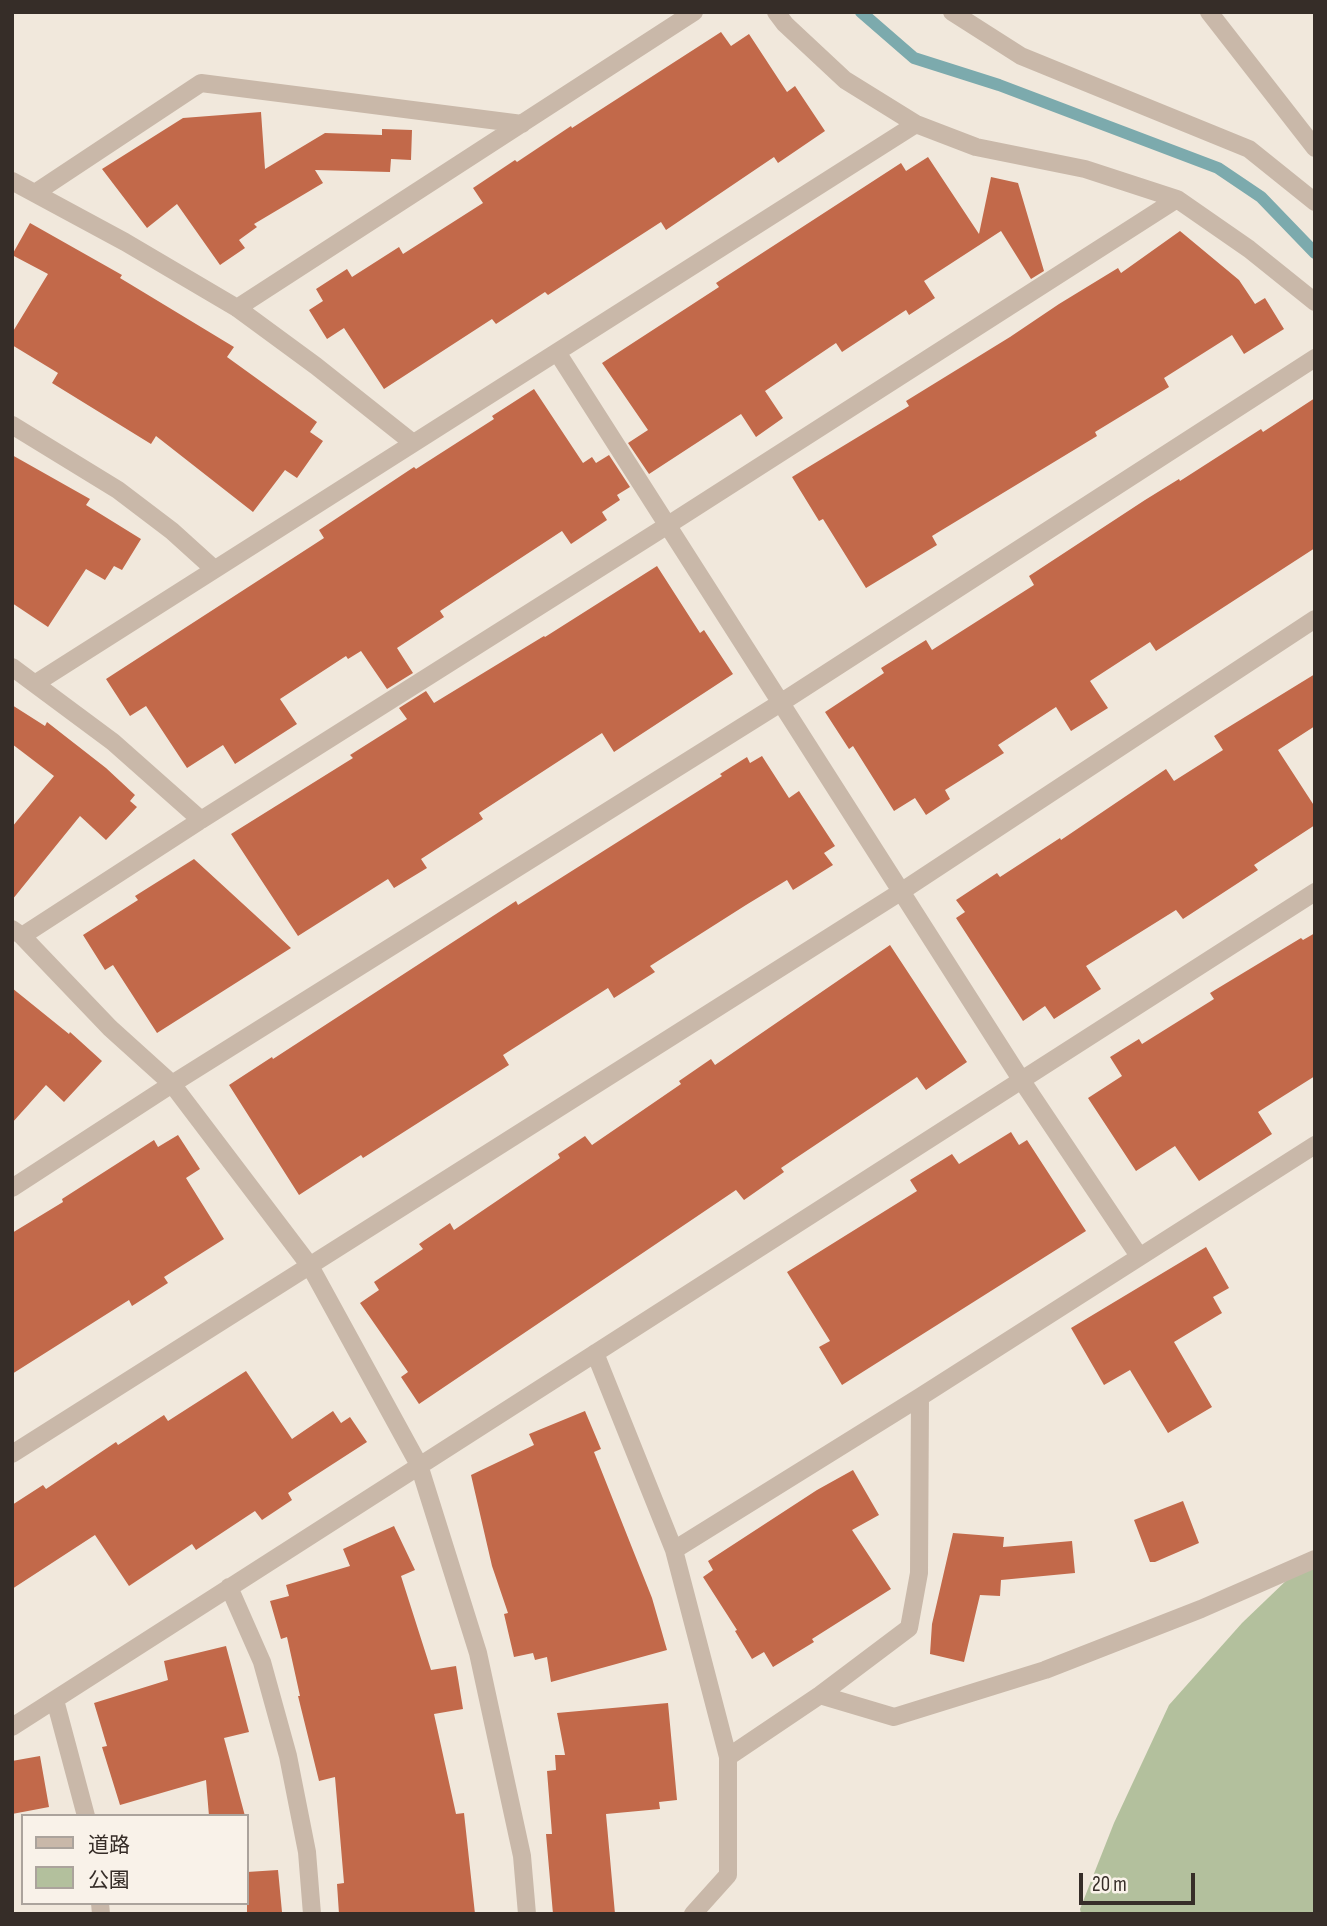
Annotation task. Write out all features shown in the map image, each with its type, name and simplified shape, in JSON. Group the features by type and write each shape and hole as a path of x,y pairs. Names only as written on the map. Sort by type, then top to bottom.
{"street":[{"path":"237,308 694,12"},
{"path":"776,12 785,24 845,80 916,124 976,147 1085,169 1177,199 1249,249 1315,302"},
{"path":"952,12 1021,56 1248,149 1315,202"},
{"path":"1209,12 1315,148"},
{"path":"34,192 201,83 522,124"},
{"path":"36,683 916,124"},
{"path":"12,181 125,242 237,308 413,443"},
{"path":"527,1914 522,1856 478,1653 419,1465 310,1266 172,1084 110,1028 17,932 201,820 668,525 1177,199"},
{"path":"557,352 1022,1081 1139,1256"},
{"path":"12,1188 172,1084 782,702 1315,358"},
{"path":"12,425 118,490 172,531 214,569"},
{"path":"12,1454 902,891 1315,619"},
{"path":"12,667 113,742 201,820"},
{"path":"12,1727 1315,892"},
{"path":"674,1550 1315,1145"},
{"path":"595,1353 674,1550 728,1757 728,1875 693,1914"},
{"path":"728,1757 821,1695 908,1628 919,1573 920,1397"},
{"path":"821,1695 894,1717 1045,1670 1202,1609 1315,1559"},
{"path":"229,1587 262,1662 288,1756 307,1852 312,1914"},
{"path":"55,1700 85,1814"}],"green space":[{"path":"1315,1553 1315,1914 1081,1914 1080,1909 1114,1823 1169,1705 1242,1623"}],"building":[{"path":"721,32 731,46 749,34 787,92 795,86 825,131 778,163 774,157 666,230 661,222 548,295 545,292 496,324 492,319 384,389 344,328 327,339 309,310 323,301 316,289 347,269 352,277 399,247 403,254 483,203 473,188"},
{"path":"261,112 265,169 325,133 382,135 382,129 412,130 411,160 391,159 390,172 315,170 323,183 254,224 257,227 239,240 245,248 220,265 177,204 147,228 102,169 183,118"},
{"path":"928,157 979,234 991,177 1018,183 1044,271 1031,279 1001,231 924,281 935,298 909,315 906,310 842,352 836,343 765,391 783,418 756,437 741,414 649,474 628,443 648,430 602,363 719,287 716,283 901,163 906,171"},
{"path":"30,223 122,275 120,278 234,347 227,357 317,422 310,432 323,441 297,478 285,470 253,512 156,436 151,444 52,383 58,373 12,345 12,333 48,274 12,255"},
{"path":"1180,231 1239,280 1255,304 1265,298 1284,329 1244,354 1232,335 1164,378 1169,387 1095,432 1097,436 932,536 937,545 866,588 823,519 819,521 792,477 909,406 906,401 1059,304 1118,268 1121,273"},
{"path":"534,389 583,463 592,457 596,463 609,455 630,487 617,495 620,500 602,512 607,520 571,544 562,531 440,611 444,617 397,648 413,673 387,689 361,651 348,659 346,656 280,699 297,724 235,764 223,745 187,768 146,706 130,716 106,679 324,538 319,530 414,467 416,469 494,419 492,416"},
{"path":"1315,398 1315,548 1156,651 1150,642 1090,681 1108,708 1071,731 1056,707 998,745 1004,753 945,790 950,799 926,815 915,798 894,811 853,746 849,749 825,712 884,673 881,668 926,640 932,650 1034,585 1029,576 1145,500 1261,429 1263,432"},
{"path":"12,455 90,499 86,505 141,539 122,570 114,566 105,580 86,569 48,627 12,603"},
{"path":"657,566 700,633 704,630 733,674 614,752 602,733 479,813 483,819 421,859 427,868 394,888 388,879 298,936 231,834 353,758 350,755 407,719 399,708 426,691 434,703"},
{"path":"1315,674 1315,726 1278,750 1315,807 1315,825 1254,865 1258,870 1183,919 1176,910 1086,966 1101,989 1054,1019 1045,1006 1023,1021 956,918 965,912 956,900 997,873 1000,877 1060,838 1061,840 1166,769 1174,781 1223,750 1214,736"},
{"path":"12,705 45,726 47,722 106,768 135,795 130,801 137,807 106,840 80,816 12,900 12,827 54,776 12,744"},
{"path":"762,756 789,798 799,791 835,846 824,853 833,865 793,890 787,880 650,966 655,972 614,998 608,988 503,1055 509,1065 363,1158 361,1155 299,1195 229,1085 516,901 518,905 722,776 720,774 747,757 750,763"},
{"path":"194,859 291,948 157,1033 113,965 105,970 83,935 138,900 135,896"},
{"path":"1315,933 1315,1076 1258,1112 1272,1134 1199,1181 1175,1146 1136,1171 1088,1098 1122,1076 1110,1057 1139,1039 1142,1044 1214,999 1210,993 1301,938 1303,940"},
{"path":"890,945 967,1062 926,1090 917,1077 781,1168 784,1172 744,1200 736,1190 419,1404 401,1377 408,1372 360,1303 379,1290 374,1282 423,1249 419,1244 450,1223 454,1230 560,1158 558,1154 585,1136 592,1145 681,1084 679,1081 711,1059 715,1065"},
{"path":"12,988 69,1034 70,1032 102,1061 64,1102 46,1085 12,1123"},
{"path":"1011,1132 1019,1145 1027,1140 1086,1231 842,1385 819,1347 830,1341 787,1272 917,1191 910,1180 952,1154 959,1164"},
{"path":"178,1135 200,1169 186,1178 224,1239 164,1277 168,1283 132,1306 129,1300 12,1374 12,1233 154,1140 158,1147"},
{"path":"1206,1247 1229,1288 1213,1297 1222,1313 1174,1342 1212,1407 1168,1433 1130,1370 1104,1385 1071,1328"},
{"path":"246,1371 292,1439 333,1411 341,1423 350,1417 367,1442 288,1493 292,1500 262,1520 255,1511 196,1550 192,1544 129,1586 95,1535 12,1589 12,1505 43,1485 46,1489 116,1442 118,1445 164,1415 168,1421"},
{"path":"585,1411 601,1449 594,1452 652,1598 667,1650 551,1682 547,1657 535,1660 533,1653 514,1657 504,1614 508,1613 492,1566 471,1475 534,1445 529,1434"},
{"path":"853,1470 879,1515 852,1530 891,1589 773,1667 764,1652 752,1659 703,1577 713,1570 708,1561 817,1490"},
{"path":"1183,1501 1199,1543 1150,1562 1134,1520"},
{"path":"394,1526 415,1570 401,1576 431,1670 456,1666 463,1709 434,1714 456,1814 464,1813 475,1914 339,1914 337,1884 344,1883 335,1777 319,1781 287,1637 281,1639 270,1601 289,1596 286,1585 350,1566 343,1549"},
{"path":"953,1533 1004,1537 1003,1547 1072,1541 1075,1573 1001,1580 1000,1596 980,1595 964,1662 930,1654 932,1624"},
{"path":"226,1646 249,1732 224,1738 244,1814 209,1814 206,1780 120,1805 102,1747 107,1746 94,1703 168,1680 164,1661"},
{"path":"668,1703 677,1800 659,1802 660,1809 606,1814 615,1914 553,1914 546,1834 552,1834 547,1771 556,1770 555,1755 565,1755 557,1713"},
{"path":"40,1756 49,1807 12,1814 12,1761"},
{"path":"278,1870 282,1912 247,1914 248,1872"}],"waterway":[{"path":"861,12 914,58 999,85 1218,168 1261,197 1315,253"}]}
